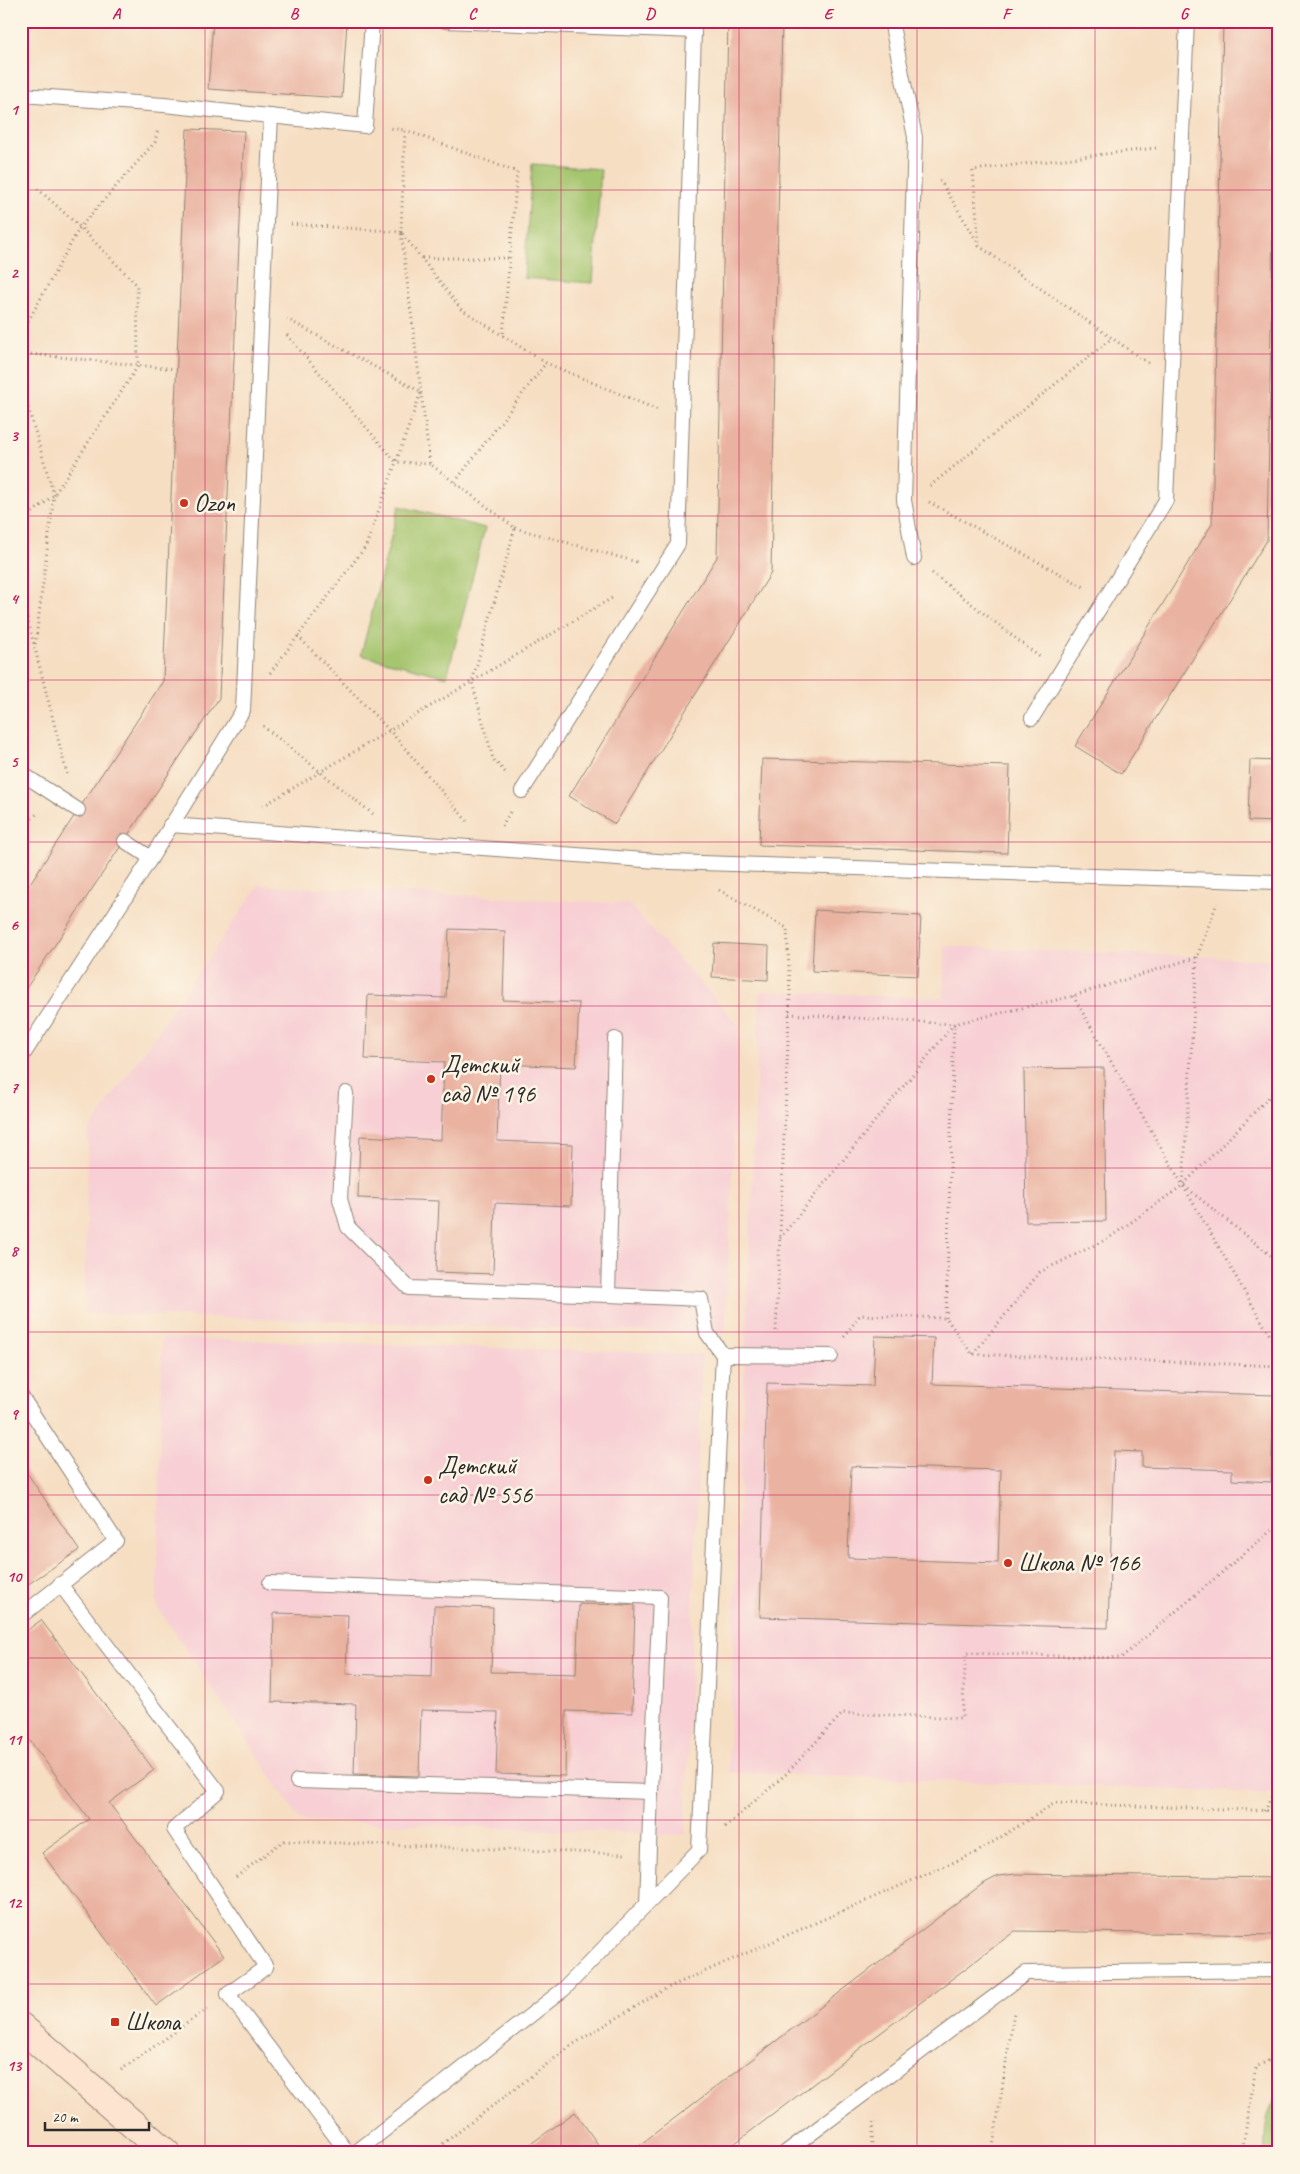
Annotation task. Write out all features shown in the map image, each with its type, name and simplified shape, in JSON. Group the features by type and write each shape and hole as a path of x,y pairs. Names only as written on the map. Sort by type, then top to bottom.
{"main road":[{"path":"21,2027 166,2153"}],"lane":[{"path":"21,95 164,105 364,126 372,21"},
{"path":"445,21 694,31 678,544 522,790"},
{"path":"891,21 915,136 904,500 914,558"},
{"path":"1032,718 1166,500 1187,21"},
{"path":"21,1058 151,858 242,710 271,116"},
{"path":"21,773 78,810"},
{"path":"170,825 671,862 1279,882"},
{"path":"125,841 151,858"},
{"path":"608,1295 616,1040"},
{"path":"346,1093 340,1198 348,1227 409,1288 701,1299 707,1333 723,1355 698,1850 564,1989 355,2153"},
{"path":"723,1355 831,1356"},
{"path":"21,1396 116,1541 21,1616"},
{"path":"270,1583 660,1597 647,1903"},
{"path":"60,1584 218,1791 174,1829 266,1967 228,1994 348,2153"},
{"path":"297,1781 651,1792"},
{"path":"785,2153 1026,1973 1279,1970"}],"path":[{"path":"21,334 80,227 154,142 164,105"},
{"path":"364,126 405,130 517,172 503,335"},
{"path":"405,130 401,232 430,464"},
{"path":"979,246 973,170 1182,145"},
{"path":"940,179 979,246 1171,380"},
{"path":"21,522 54,495 138,366 137,285 80,227 37,188"},
{"path":"266,222 401,232 462,308 546,363 682,420"},
{"path":"422,258 510,258"},
{"path":"262,306 421,392"},
{"path":"262,306 396,462 430,464 515,528 662,568"},
{"path":"926,489 1112,338"},
{"path":"21,353 175,369"},
{"path":"455,482 546,363"},
{"path":"21,384 54,495 35,646"},
{"path":"408,843 242,710 366,546 421,392"},
{"path":"926,500 1105,599"},
{"path":"298,636 390,731 490,848 522,790 493,759 472,682 515,528"},
{"path":"914,558 1060,673"},
{"path":"21,594 68,772 56,796 21,829"},
{"path":"225,829 613,598"},
{"path":"1183,1185 1196,957 1226,880"},
{"path":"712,886 787,928 789,1014 775,1355"},
{"path":"789,1014 954,1024 1073,996 1196,957"},
{"path":"1073,996 1279,1351"},
{"path":"780,1238 954,1024"},
{"path":"954,1024 946,1318 972,1354"},
{"path":"972,1354 1040,1272 1110,1238 1183,1185 1279,1086"},
{"path":"1183,1185 1279,1262"},
{"path":"831,1356 860,1314 946,1318"},
{"path":"972,1354 1279,1366"},
{"path":"698,1850 786,1774 843,1713 962,1718 966,1653 1121,1658 1279,1524"},
{"path":"1264,1811 1279,1784"},
{"path":"431,2153 572,2045 667,1988 977,1852 1055,1802 1279,1811"},
{"path":"217,1892 283,1841 648,1855"},
{"path":"992,2153 1020,1977"},
{"path":"121,2070 228,1994"},
{"path":"1242,2153 1256,2067 1279,2055"}],"shaded area":[{"name":"Детский сад № 196","path":"259,885 628,904 739,1025 725,1334 84,1313 88,1132"},
{"name":"Школа № 166","path":"945,946 1279,960 1279,1794 728,1772 760,991 943,998"},
{"name":"Детский сад № 556","path":"162,1338 702,1354 685,1835 300,1820 157,1606"}],"green space":[{"path":"532,164 601,169 593,283 524,278"},
{"path":"399,506 485,528 447,677 361,655"},
{"path":"1279,2092 1279,2153 1265,2153 1267,2121 1271,2106"}],"building":[{"path":"213,21 347,21 342,98 208,89"},
{"path":"728,21 782,21 771,573 615,824 569,796 717,557"},
{"path":"1223,21 1277,21 1267,540 1121,774 1075,746 1212,524"},
{"path":"187,129 244,131 219,698 21,996 21,897 163,681"},
{"path":"762,759 1010,766 1007,853 759,845"},
{"path":"1250,760 1279,761 1279,822 1248,821"},
{"path":"815,910 921,916 918,976 812,971"},
{"path":"449,929 505,931 503,1000 579,1003 576,1067 500,1064 497,1141 573,1144 571,1206 495,1203 493,1274 436,1272 439,1201 358,1198 360,1136 441,1140 444,1062 365,1059 368,995 446,998"},
{"path":"714,943 769,946 768,980 712,977"},
{"path":"1104,1068 1106,1221 1026,1222 1024,1069"},
{"path":"875,1336 934,1338 932,1384 1274,1395 1271,1482 1232,1480 1232,1470 1142,1467 1142,1452 1114,1451 1108,1628 760,1617 767,1383 873,1386","holes":["851,1466 1001,1470 998,1563 848,1558"]},
{"path":"21,1464 79,1550 21,1589"},
{"path":"579,1604 635,1605 632,1713 566,1711 565,1776 496,1774 498,1712 421,1710 419,1776 354,1774 356,1704 272,1702 274,1613 348,1615 346,1674 432,1677 434,1606 493,1608 491,1672 576,1674"},
{"path":"41,1620 154,1770 109,1803 224,1956 156,2006 42,1853 89,1819 21,1729 21,1635"},
{"path":"1016,1874 1279,1878 1279,1935 1015,1931 722,2153 629,2153 981,1885 998,1876"},
{"path":"575,2112 604,2153 518,2153"}],"place":[{"name":"Ozon","path":"184,503"},
{"name":"Детский сад № 196","path":"431,1079"},
{"name":"Детский сад № 556","path":"428,1480"},
{"name":"Школа № 166","path":"1008,1563"},
{"name":"Школа","path":"115,2022"}]}
